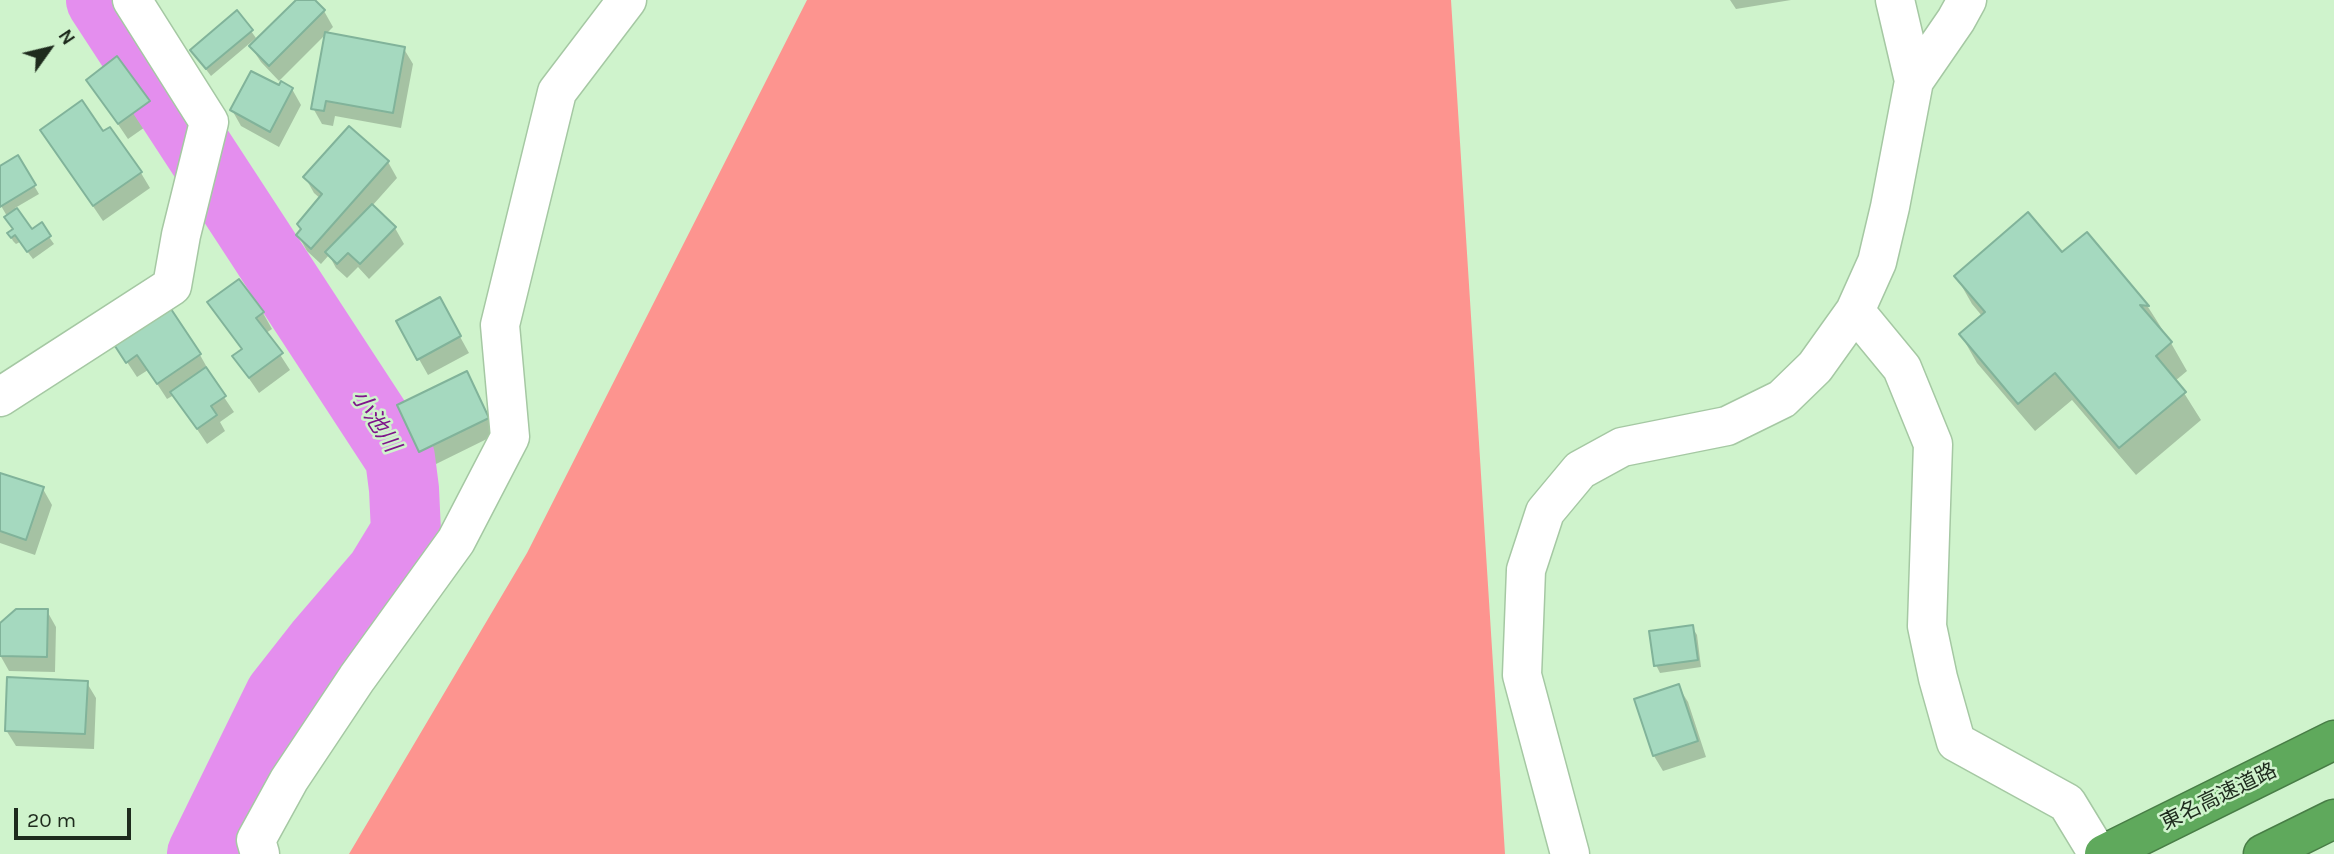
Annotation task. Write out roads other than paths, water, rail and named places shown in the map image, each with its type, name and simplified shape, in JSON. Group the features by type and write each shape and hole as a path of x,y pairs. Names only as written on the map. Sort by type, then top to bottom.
{"highway":[{"name":"東名高速道路","path":"2104,854 2334,740"},
{"path":"2263,854 2334,819"}],"street":[{"path":"0,397 172,286 181,235 209,122 131,0"},
{"path":"260,854 256,840 289,780 357,678 456,541 510,437 500,325 558,92 627,0"},
{"path":"1570,854 1522,675 1526,570 1545,512 1580,470 1622,447 1727,426 1782,399 1815,367 1855,311 1877,262 1914,80 1895,0"},
{"path":"1914,80 1967,0"},
{"path":"1855,311 1902,368 1933,444 1927,625 1956,742 2067,803 2098,854"}],"waterway":[{"name":"小池川","path":"101,0 400,458 404,489 406,532 381,573 280,695 202,854"}]}
